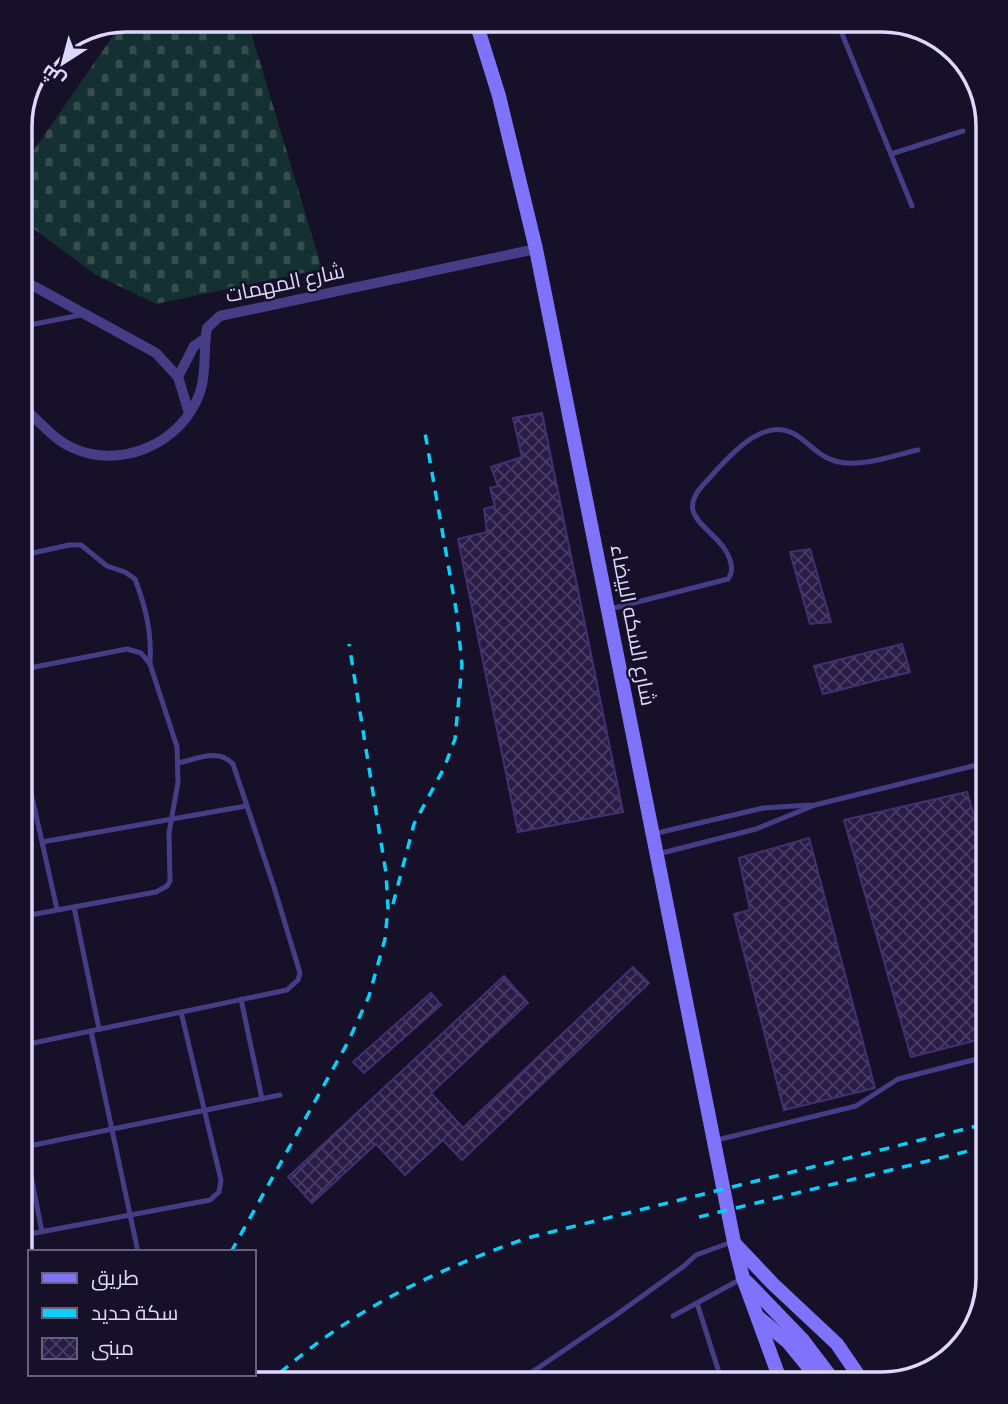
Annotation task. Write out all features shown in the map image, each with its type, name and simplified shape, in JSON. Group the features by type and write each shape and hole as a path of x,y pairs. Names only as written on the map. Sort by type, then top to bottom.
{"street":[{"name":"شارع السكه البيضاء","path":"479,32 499,96 536,249 734,1242 743,1278 777,1372"},
{"name":"شارع المهمات","path":"178,377 194,346 206,338 207,328 220,316 536,249"},
{"path":"32,285 156,353 178,377 189,412"},
{"path":"32,416 59,441 73,448 103,456 148,448 174,430 200,393 204,379 206,338"},
{"path":"734,1242 773,1284 837,1344 856,1372"},
{"path":"743,1278 802,1339 828,1372"},
{"path":"757,1316 788,1342 812,1372"}],"lane":[{"path":"840,32 912,206"},
{"path":"891,154 963,131"},
{"path":"32,324 85,314"},
{"path":"608,610 728,579 732,570 727,552 717,537 695,517 691,503 695,493 749,439 772,430 786,430 821,455 842,463 856,463 918,450"},
{"path":"32,553 80,545 111,569 131,575 139,588 148,619 150,664"},
{"path":"32,665 127,649 141,653 150,664 173,731 178,763 178,782 171,819 170,881 167,886 156,892 32,914"},
{"path":"32,1042 287,990 293,986 300,973 236,771 228,759 213,755 178,763"},
{"path":"657,854 756,829 814,805 976,765"},
{"path":"32,797 57,909"},
{"path":"653,834 763,808 814,805"},
{"path":"42,842 246,806"},
{"path":"74,907 99,1029"},
{"path":"241,999 262,1099"},
{"path":"32,1234 210,1200 219,1192 221,1180 181,1012"},
{"path":"91,1031 138,1250"},
{"path":"714,1141 856,1106 898,1079 976,1059"},
{"path":"32,1145 281,1095"},
{"path":"32,1187 43,1232"},
{"path":"532,1372 616,1315 696,1255 734,1242"},
{"path":"673,1316 743,1278"},
{"path":"697,1303 719,1372"}],"green space":[{"path":"116,32 251,32 322,269 156,304 96,275 32,228 32,153"}],"building":[{"path":"542,413 623,812 518,832 458,539 487,532 484,509 495,506 490,488 498,486 491,467 522,457 513,418"},
{"path":"810,549 831,622 810,624 790,552"},
{"path":"902,644 910,672 823,694 814,666"},
{"path":"967,792 976,823 976,1040 911,1057 844,820"},
{"path":"809,838 875,1088 784,1110 734,914 750,910 739,858"},
{"path":"633,967 649,983 462,1160 443,1140 405,1175 376,1144 312,1203 288,1177 504,976 528,1003 431,1093 463,1128"},
{"path":"431,993 441,1005 364,1073 353,1062"}],"railway":[{"path":"393,904 414,824 444,768 455,739 462,665 457,615 424,427"},
{"path":"232,1250 348,1042 369,996 385,939 388,908 386,873 349,644"},
{"path":"281,1372 327,1336 389,1298 455,1266 527,1238 976,1126"},
{"path":"699,1217 976,1149"}]}
